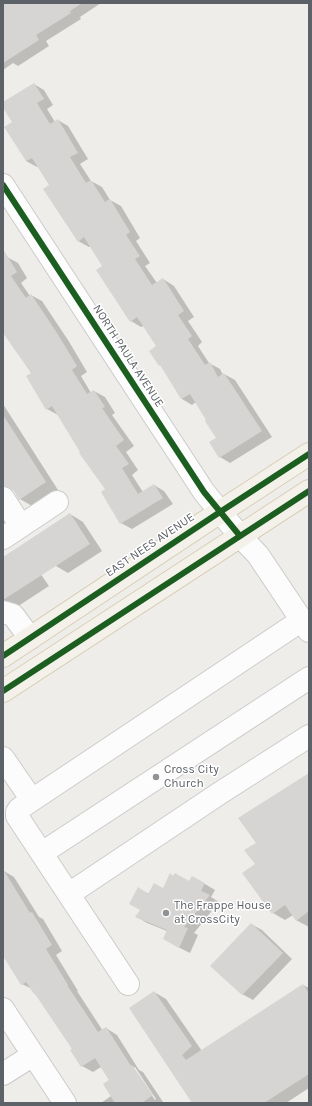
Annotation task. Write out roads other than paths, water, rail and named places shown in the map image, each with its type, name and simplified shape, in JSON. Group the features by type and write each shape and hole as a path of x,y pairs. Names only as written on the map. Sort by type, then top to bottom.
{"main road":[{"name":"EAST NEES AVENUE","path":"3,656 309,454"},
{"path":"3,692 309,491"}],"street":[{"name":"NORTH PAULA AVENUE","path":"3,185 204,492 240,536 258,555 305,625"},
{"path":"3,498 21,526"},
{"path":"3,538 57,502"},
{"path":"3,612 12,615 30,638"},
{"path":"128,984 17,816 17,812 32,800 305,625"},
{"path":"42,853 309,678"},
{"path":"69,894 220,793 309,736"},
{"path":"3,758 32,800"},
{"path":"3,1009 65,1103"},
{"path":"3,1074 33,1055"}],"place":[{"name":"Cross City Church","path":"156,777"},
{"name":"The Frappe House at CrossCity","path":"166,913"}]}
